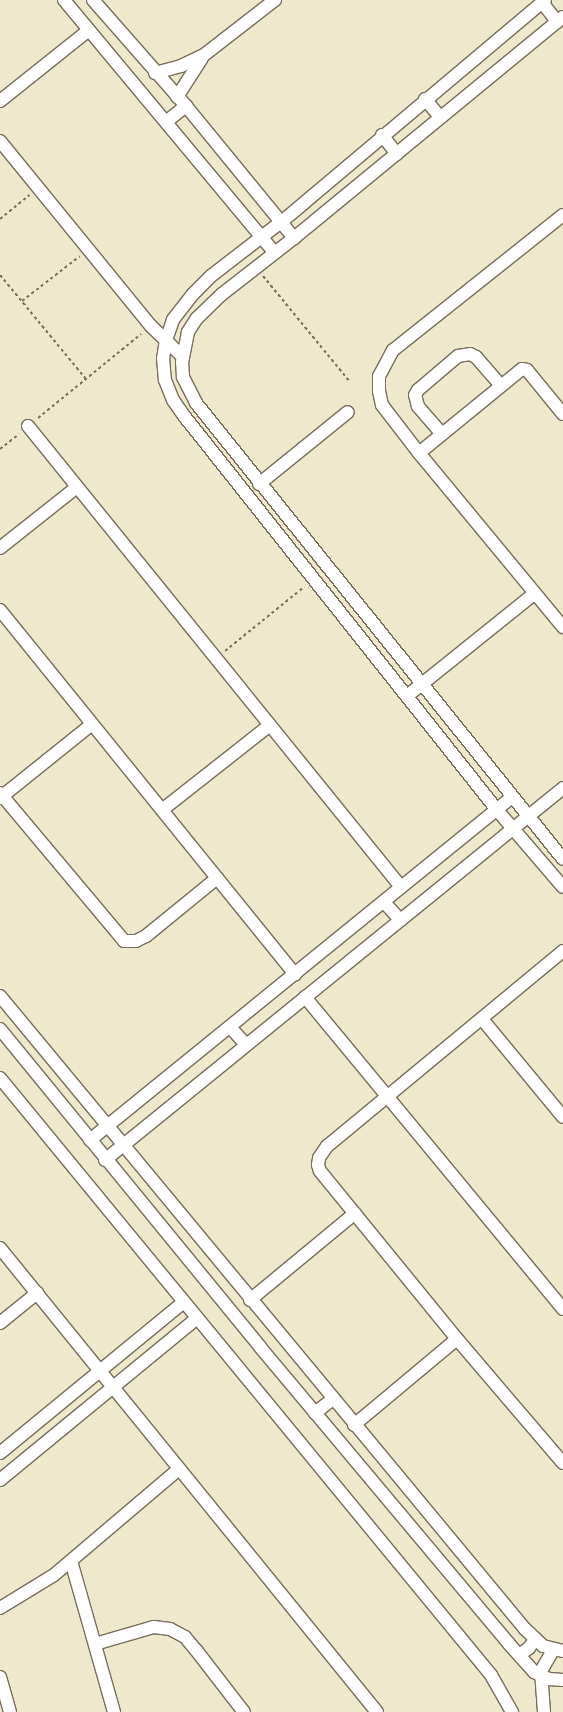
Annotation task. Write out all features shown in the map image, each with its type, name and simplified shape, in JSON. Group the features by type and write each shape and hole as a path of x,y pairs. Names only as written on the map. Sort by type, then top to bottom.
{"street":[{"path":"64,0 275,253"},
{"path":"93,0 186,106 294,238"},
{"path":"156,73 180,66 204,55 275,0"},
{"path":"563,860 292,526 196,403 183,377 182,356 188,332 197,318 560,19 543,1 382,135 262,238 211,276 193,294 173,320 166,340 163,358 165,380 173,400 278,537 497,810 563,887"},
{"path":"0,101 89,30"},
{"path":"177,96 204,55"},
{"path":"425,99 440,117"},
{"path":"166,122 186,106"},
{"path":"382,135 397,154"},
{"path":"0,141 152,326 182,356"},
{"path":"563,215 393,350 384,362 380,376 379,391 382,405 419,453 563,627"},
{"path":"442,434 418,406 415,395 458,356 470,354 476,357 501,386"},
{"path":"419,453 501,386 526,369 563,414"},
{"path":"259,484 348,412"},
{"path":"28,426 402,887"},
{"path":"0,548 77,487"},
{"path":"278,537 292,526"},
{"path":"407,696 535,593"},
{"path":"0,610 295,974"},
{"path":"92,724 1,796 124,941 141,939 217,878"},
{"path":"162,810 270,726"},
{"path":"106,1160 563,788"},
{"path":"90,1140 512,797"},
{"path":"384,902 400,920"},
{"path":"563,951 327,1146 319,1158 320,1171 457,1338 563,1463"},
{"path":"0,996 277,1333 535,1639 558,1650 543,1665 540,1676 544,1712"},
{"path":"305,997 563,1309"},
{"path":"482,1019 563,1117"},
{"path":"230,1027 246,1045"},
{"path":"0,1029 260,1347 520,1655 540,1676 563,1680"},
{"path":"0,1078 491,1675 512,1712"},
{"path":"250,1300 354,1213"},
{"path":"0,1248 377,1712"},
{"path":"0,1323 37,1293"},
{"path":"0,1453 184,1302"},
{"path":"0,1480 197,1318"},
{"path":"260,1347 277,1333"},
{"path":"354,1425 457,1338"},
{"path":"315,1413 333,1399"},
{"path":"0,1608 31,1590 71,1561 179,1469"},
{"path":"440,1560 457,1547"},
{"path":"71,1561 114,1712"},
{"path":"95,1644 154,1627 170,1629 185,1637 244,1712"},
{"path":"520,1655 529,1648 535,1639"},
{"path":"0,1677 10,1712"}],"path":[{"path":"0,219 38,188"},
{"path":"22,302 88,249"},
{"path":"256,268 350,382"},
{"path":"0,275 86,379"},
{"path":"0,449 152,326"},
{"path":"216,658 313,580"}]}
